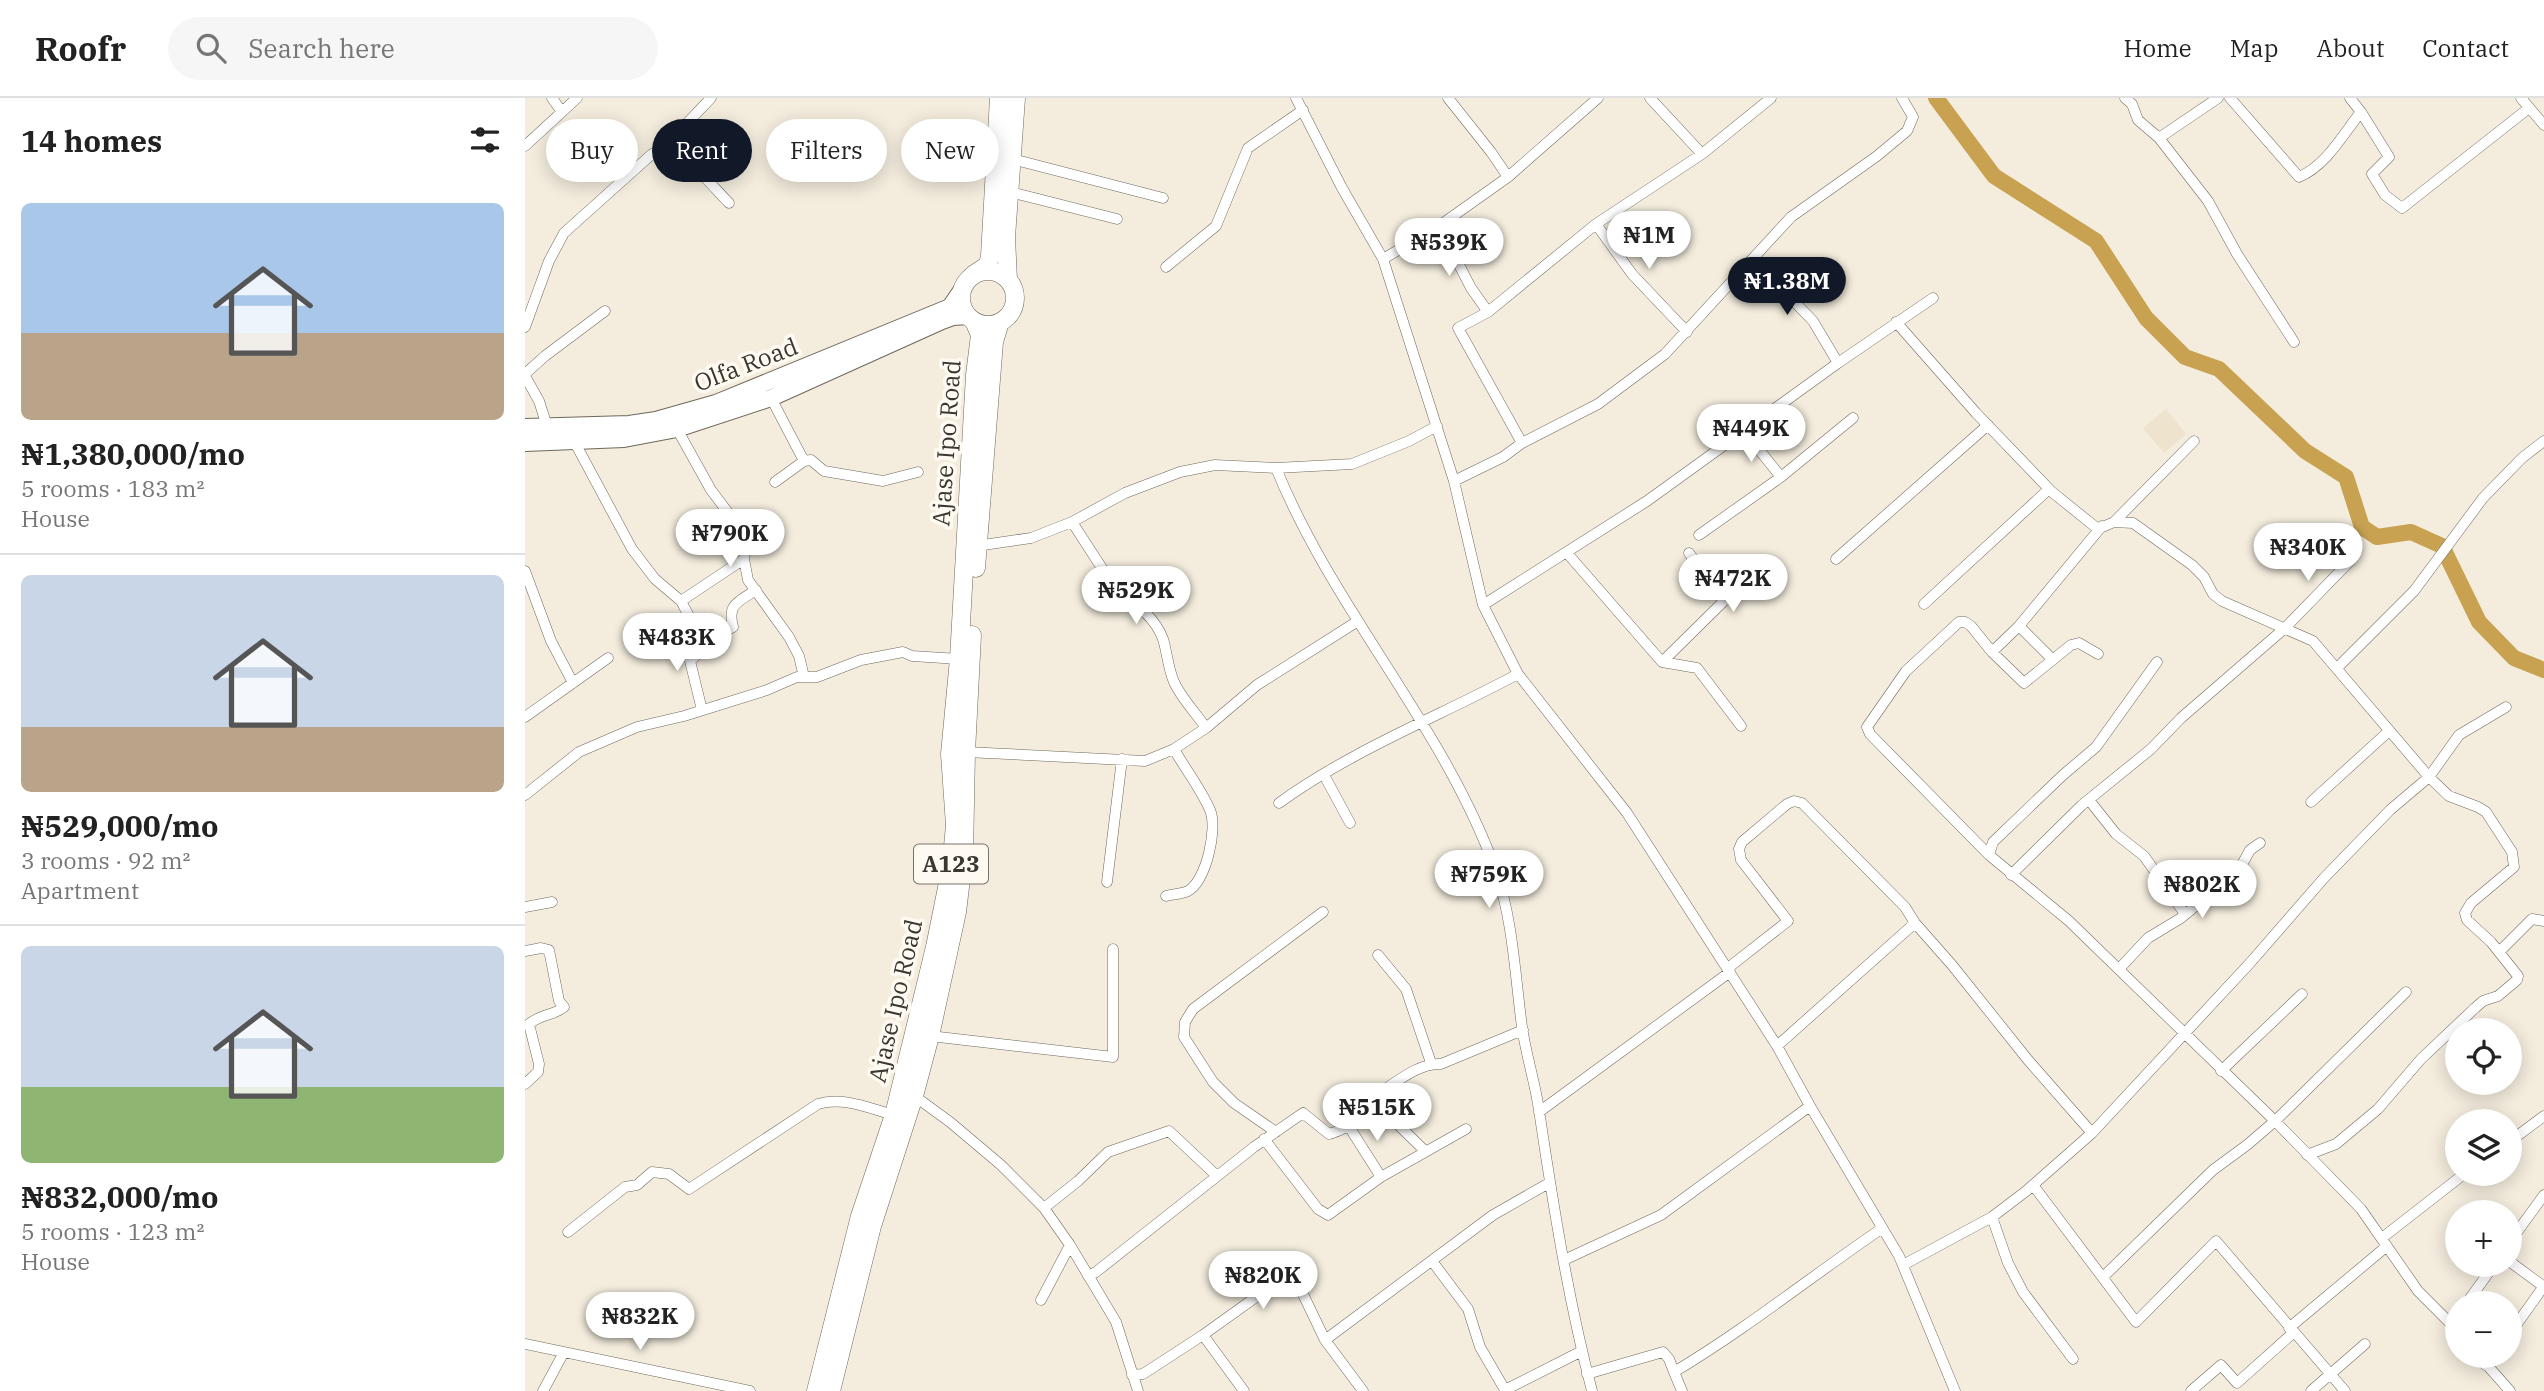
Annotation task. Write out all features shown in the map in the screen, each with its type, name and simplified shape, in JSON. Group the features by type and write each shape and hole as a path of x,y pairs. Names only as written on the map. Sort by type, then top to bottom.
{"highway":[{"path":"968,281 988,265 990,256 999,98"},
{"name":"A123","path":"1000,322 1010,314 1015,302 1013,286 1008,280 1006,237 1016,98"},
{"path":"968,281 992,271 1008,280"},
{"name":"A123","path":"968,281 961,303 971,319"},
{"path":"971,319 983,325 1000,322"},
{"name":"Ajase Ipo Road","path":"816,1391 860,1216 894,1115 907,1093 930,1036 950,950 963,877 975,374 980,335 971,319"},
{"name":"Ajase Ipo Road","path":"831,1391 907,1093 951,868 955,825 950,754 994,342 1000,322"}],"main road":[{"name":"Olfa Road","path":"525,427 629,424 656,420 716,403 950,307 968,281"},
{"path":"525,443 624,439 677,429 771,398 941,321 953,317 971,319"}],"street":[{"path":"552,98 562,111"},
{"path":"525,146 577,98"},
{"path":"691,119 711,98"},
{"path":"1296,98 1342,188 1383,259 1454,481 1483,605 1518,674 1627,813 1777,1046 1903,1265 1955,1391"},
{"path":"1383,259 1439,226 1507,177 1598,98"},
{"path":"1650,98 1702,154"},
{"path":"1522,443 1458,328 1488,312 1596,224 1702,154 1771,98"},
{"path":"1454,481 1598,404 1665,354 1791,217 1864,167 1907,131 1913,117 1902,98"},
{"path":"2125,98 2132,104 2138,120 2159,138 2208,201 2237,254 2294,342"},
{"path":"2159,138 2218,98"},
{"path":"2230,98 2299,177 2309,173 2330,153 2361,112"},
{"path":"2350,98 2389,156 2371,174 2385,195 2402,208 2529,108"},
{"path":"2521,98 2544,125"},
{"path":"1450,99 1507,177"},
{"path":"1166,267 1216,226 1248,148 1303,110"},
{"path":"525,327 549,261 564,233 652,154"},
{"path":"1012,159 1163,198"},
{"path":"708,182 729,203"},
{"path":"1010,192 1117,219"},
{"path":"1596,224 1632,274 1687,332"},
{"path":"1439,226 1471,288 1488,312"},
{"path":"1753,259 1813,321 1838,363"},
{"path":"1483,605 1647,501 1933,298"},
{"path":"547,426 539,401 525,375 605,310"},
{"path":"1896,323 2049,489 2098,529 2114,522 2133,523 2192,565 2204,577 2213,594 2222,601 2313,641 2428,776 2449,796 2486,812 2512,852 2514,867 2471,903 2465,913 2467,920 2500,953 2518,976 2517,980 2498,996 2483,1001 2475,1008 2421,1059 2378,1109 2336,1144 2307,1155"},
{"path":"771,398 804,461"},
{"path":"1699,535 1781,477 1853,418"},
{"path":"1836,559 1988,425"},
{"path":"971,546 1031,538 1072,522 1125,493 1180,472 1215,465 1276,468 1352,464 1409,441 1437,426"},
{"path":"677,429 711,490 748,538 744,559 748,580 789,637 799,656 804,677"},
{"path":"1744,431 1781,477"},
{"path":"574,441 632,548 655,579 681,601 701,639 703,649"},
{"path":"2114,522 2194,441"},
{"path":"2337,668 2414,591 2483,498 2522,458 2544,441"},
{"path":"775,482 804,461 811,460 824,471 883,481 919,472"},
{"path":"1276,468 1298,520 1463,791 1496,873 1515,954 1523,1030 1549,1183 1591,1391"},
{"path":"1924,604 2049,489"},
{"path":"1072,522 1120,596 1136,605 1157,628 1174,682 1206,728"},
{"path":"1992,652 2019,626 2102,525"},
{"path":"1567,553 1662,662 1697,668 1741,726"},
{"path":"1689,553 1724,601"},
{"path":"681,601 744,559"},
{"path":"2011,875 2089,800 2151,749 2181,718 2285,628 2353,559"},
{"path":"525,571 551,641 573,683"},
{"path":"1662,662 1724,601 1752,582"},
{"path":"702,710 690,661 703,649 708,639 733,627 731,608 756,590"},
{"path":"966,752 1145,761 1174,749 1206,728 1257,685 1358,621"},
{"path":"2098,654 2079,643 2071,645 2024,683 1992,652 1971,625 1959,622 1906,671 1867,727 1870,734 1916,783 1989,855 2069,921 2275,1121 2361,1209 2418,1291 2445,1314"},
{"path":"2019,626 2052,659"},
{"path":"525,796 579,752 637,727 702,710 804,677 817,677 861,660 903,652 912,656 959,659"},
{"path":"525,717 608,658"},
{"path":"1989,855 1993,842 2096,747 2157,662"},
{"path":"1279,803 1421,722 1450,710 1518,674"},
{"path":"1903,1265 1992,1217 2092,1133 2184,1035 2324,878 2390,810 2428,776 2459,735 2506,707"},
{"path":"2311,802 2389,731"},
{"path":"1166,896 1187,891 1198,881 1209,850 1213,823 1210,811 1174,749"},
{"path":"1107,882 1122,759"},
{"path":"1324,775 1350,822"},
{"path":"2089,800 2116,834 2144,856 2185,914"},
{"path":"1539,1112 1729,970 1788,921 1741,860 1739,849 1742,842 1794,801 1802,803 1905,907 1915,923 2028,1060 2092,1133"},
{"path":"2119,969 2148,938 2185,914 2239,870 2250,850 2260,843"},
{"path":"525,907 552,902"},
{"path":"1276,1132 1234,1103 1213,1082 1184,1037 1185,1022 1202,1001 1323,912"},
{"path":"2500,953 2532,919 2542,917"},
{"path":"1777,1046 1915,923"},
{"path":"525,951 541,948 548,950 559,1001 564,1007 557,1012 541,1015 530,1024 539,1064 538,1072 525,1084"},
{"path":"930,1036 1112,1057 1113,949"},
{"path":"1378,955 1406,989 1431,1063"},
{"path":"2103,1277 2214,1170 2275,1121 2406,992"},
{"path":"2221,1070 2302,994"},
{"path":"1425,1151 1373,1097 1431,1063 1441,1064 1523,1030"},
{"path":"907,1093 1001,1165 1044,1208 1070,1245 1116,1322 1138,1391"},
{"path":"568,1232 625,1187 637,1185 652,1172 669,1174 689,1189 826,1101 849,1102 894,1115"},
{"path":"1564,1260 1661,1214 1810,1106"},
{"path":"1088,1276 1264,1139 1303,1113 1329,1134 1341,1131 1380,1107"},
{"path":"2522,1132 2544,1116"},
{"path":"1348,1125 1381,1177"},
{"path":"1264,1139 1318,1209 1328,1215 1381,1177 1466,1129"},
{"path":"1044,1208 1108,1152 1170,1131 1217,1176"},
{"path":"1325,1340 1493,1215 1549,1183"},
{"path":"2033,1185 2136,1322 2215,1241 2345,1391"},
{"path":"2191,1391 2221,1365 2237,1383 2384,1242 2450,1186"},
{"path":"2522,1225 2544,1195"},
{"path":"1992,1217 2008,1263 2023,1292 2073,1359"},
{"path":"1674,1372 1713,1349 1824,1267 1881,1229"},
{"path":"1041,1300 1070,1245"},
{"path":"1432,1261 1468,1309 1481,1347 1506,1390 1581,1351"},
{"path":"2522,1270 2544,1286 2522,1317"},
{"path":"1132,1375 1143,1374 1277,1282 1291,1276 1301,1290 1325,1340 1363,1391"},
{"path":"1203,1335 1244,1391"},
{"path":"2311,1391 2364,1344"},
{"path":"525,1345 750,1391"},
{"path":"543,1391 564,1352"},
{"path":"1587,1374 1663,1352 1669,1359 1682,1391"},
{"path":"2489,1368 2510,1391"}],"shaded area":[{"path":"2166,409 2186,434 2164,453 2143,428"}],"waterway":[{"path":"1936,98 1994,176 2096,241 2146,318 2185,357 2219,369 2305,451 2346,477 2362,527 2377,537 2411,532 2442,546 2479,622 2514,658 2544,670"}]}
